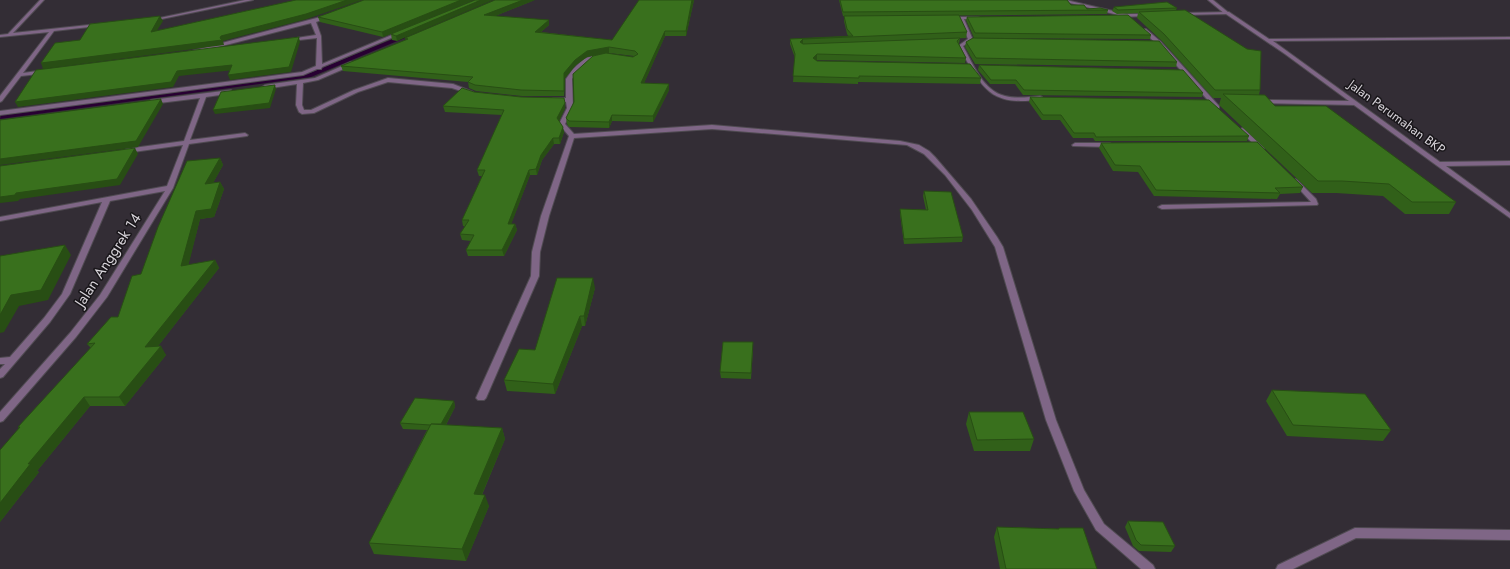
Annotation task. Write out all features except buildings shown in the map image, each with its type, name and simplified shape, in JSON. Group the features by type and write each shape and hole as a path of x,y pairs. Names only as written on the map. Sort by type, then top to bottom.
{"street":[{"path":"9,34 42,0"},
{"path":"147,20 251,0"},
{"path":"1060,0 1129,16 1134,20"},
{"name":"Jalan Perumahan BKP","path":"1210,0 1268,40 1510,216"},
{"path":"192,52 313,21 335,13"},
{"path":"1174,14 1227,13"},
{"path":"1106,16 1152,15"},
{"path":"946,18 984,18"},
{"path":"961,18 971,40"},
{"path":"313,21 319,36 319,68"},
{"path":"0,36 108,24"},
{"path":"1139,25 1159,43 1185,71 1207,102 1222,112"},
{"path":"0,100 53,30"},
{"path":"0,113 291,75 319,68 407,31"},
{"path":"282,41 319,36"},
{"path":"1268,40 1510,38"},
{"path":"971,40 960,46 974,67 982,84 997,95 1009,98 1049,98"},
{"path":"956,41 979,40"},
{"path":"1151,43 1159,43"},
{"path":"184,53 244,45"},
{"path":"572,136 562,124 570,108 569,79 578,66 589,58 607,55"},
{"path":"256,88 300,83 316,79 358,61"},
{"path":"966,67 982,67"},
{"path":"1177,70 1185,71"},
{"path":"19,75 50,71"},
{"path":"300,83 299,105 302,112 312,112 356,91 388,80 452,86 475,94"},
{"path":"141,104 241,90"},
{"name":"Jalan Anggrek 14","path":"0,418 73,335 103,297 170,188 204,95"},
{"path":"546,100 569,100"},
{"path":"1207,102 1219,102"},
{"path":"1258,102 1354,103"},
{"path":"1234,123 1269,155"},
{"path":"572,136 712,127 897,142 911,144 922,149 931,156 966,197 986,223 999,247 1051,420 1079,491 1100,527 1149,569"},
{"path":"116,153 245,135"},
{"path":"481,398 534,276 536,252 545,216 572,136"},
{"path":"1075,145 1115,144"},
{"path":"1249,144 1257,144"},
{"path":"1438,164 1510,163"},
{"path":"1162,207 1315,204 1314,200 1291,178"},
{"path":"0,219 170,188"},
{"path":"0,375 48,320 66,294 107,200"},
{"path":"0,361 12,360"},
{"path":"1282,569 1355,533 1510,535"}],"waterway":[{"path":"1,117 311,75 405,36"}]}
